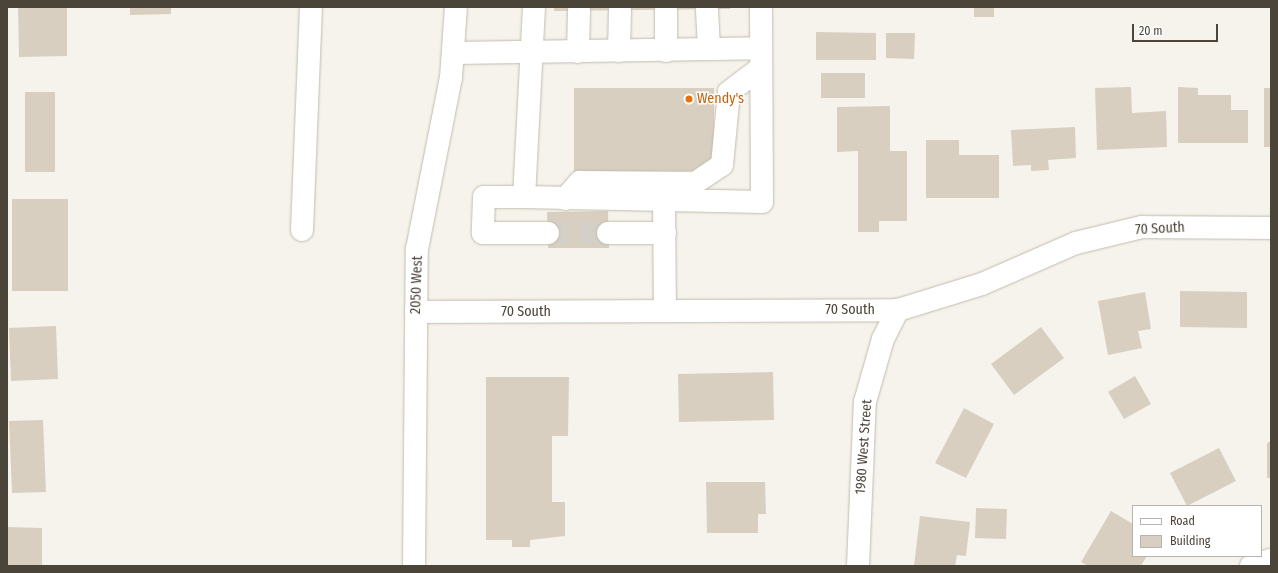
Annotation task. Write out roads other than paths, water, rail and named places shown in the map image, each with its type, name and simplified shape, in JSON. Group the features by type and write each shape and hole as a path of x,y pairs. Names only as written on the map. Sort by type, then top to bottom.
{"street":[{"path":"302,230 311,7"},
{"name":"2050 West","path":"414,566 416,312 418,249 454,53 456,7"},
{"path":"524,197 533,53 534,7"},
{"path":"548,233 483,233 484,197 664,202 762,202 761,7"},
{"path":"619,51 620,10"},
{"path":"666,10 666,51"},
{"path":"707,10 708,49"},
{"path":"578,52 579,11"},
{"path":"454,53 666,51 708,49 761,58"},
{"path":"565,199 580,182 695,183 722,165 729,92 761,58"},
{"path":"664,202 665,311"},
{"name":"70 South","path":"416,312 898,310 982,284 1076,244 1142,227 1271,228"},
{"path":"608,234 665,234"},
{"name":"1980 West Street","path":"858,566 865,402 883,339 898,310"},
{"path":"1251,566 1271,560"}],"tunnel":[{"path":"548,233 608,233"}],"place":[{"name":"Wendy's","path":"689,99"}]}
